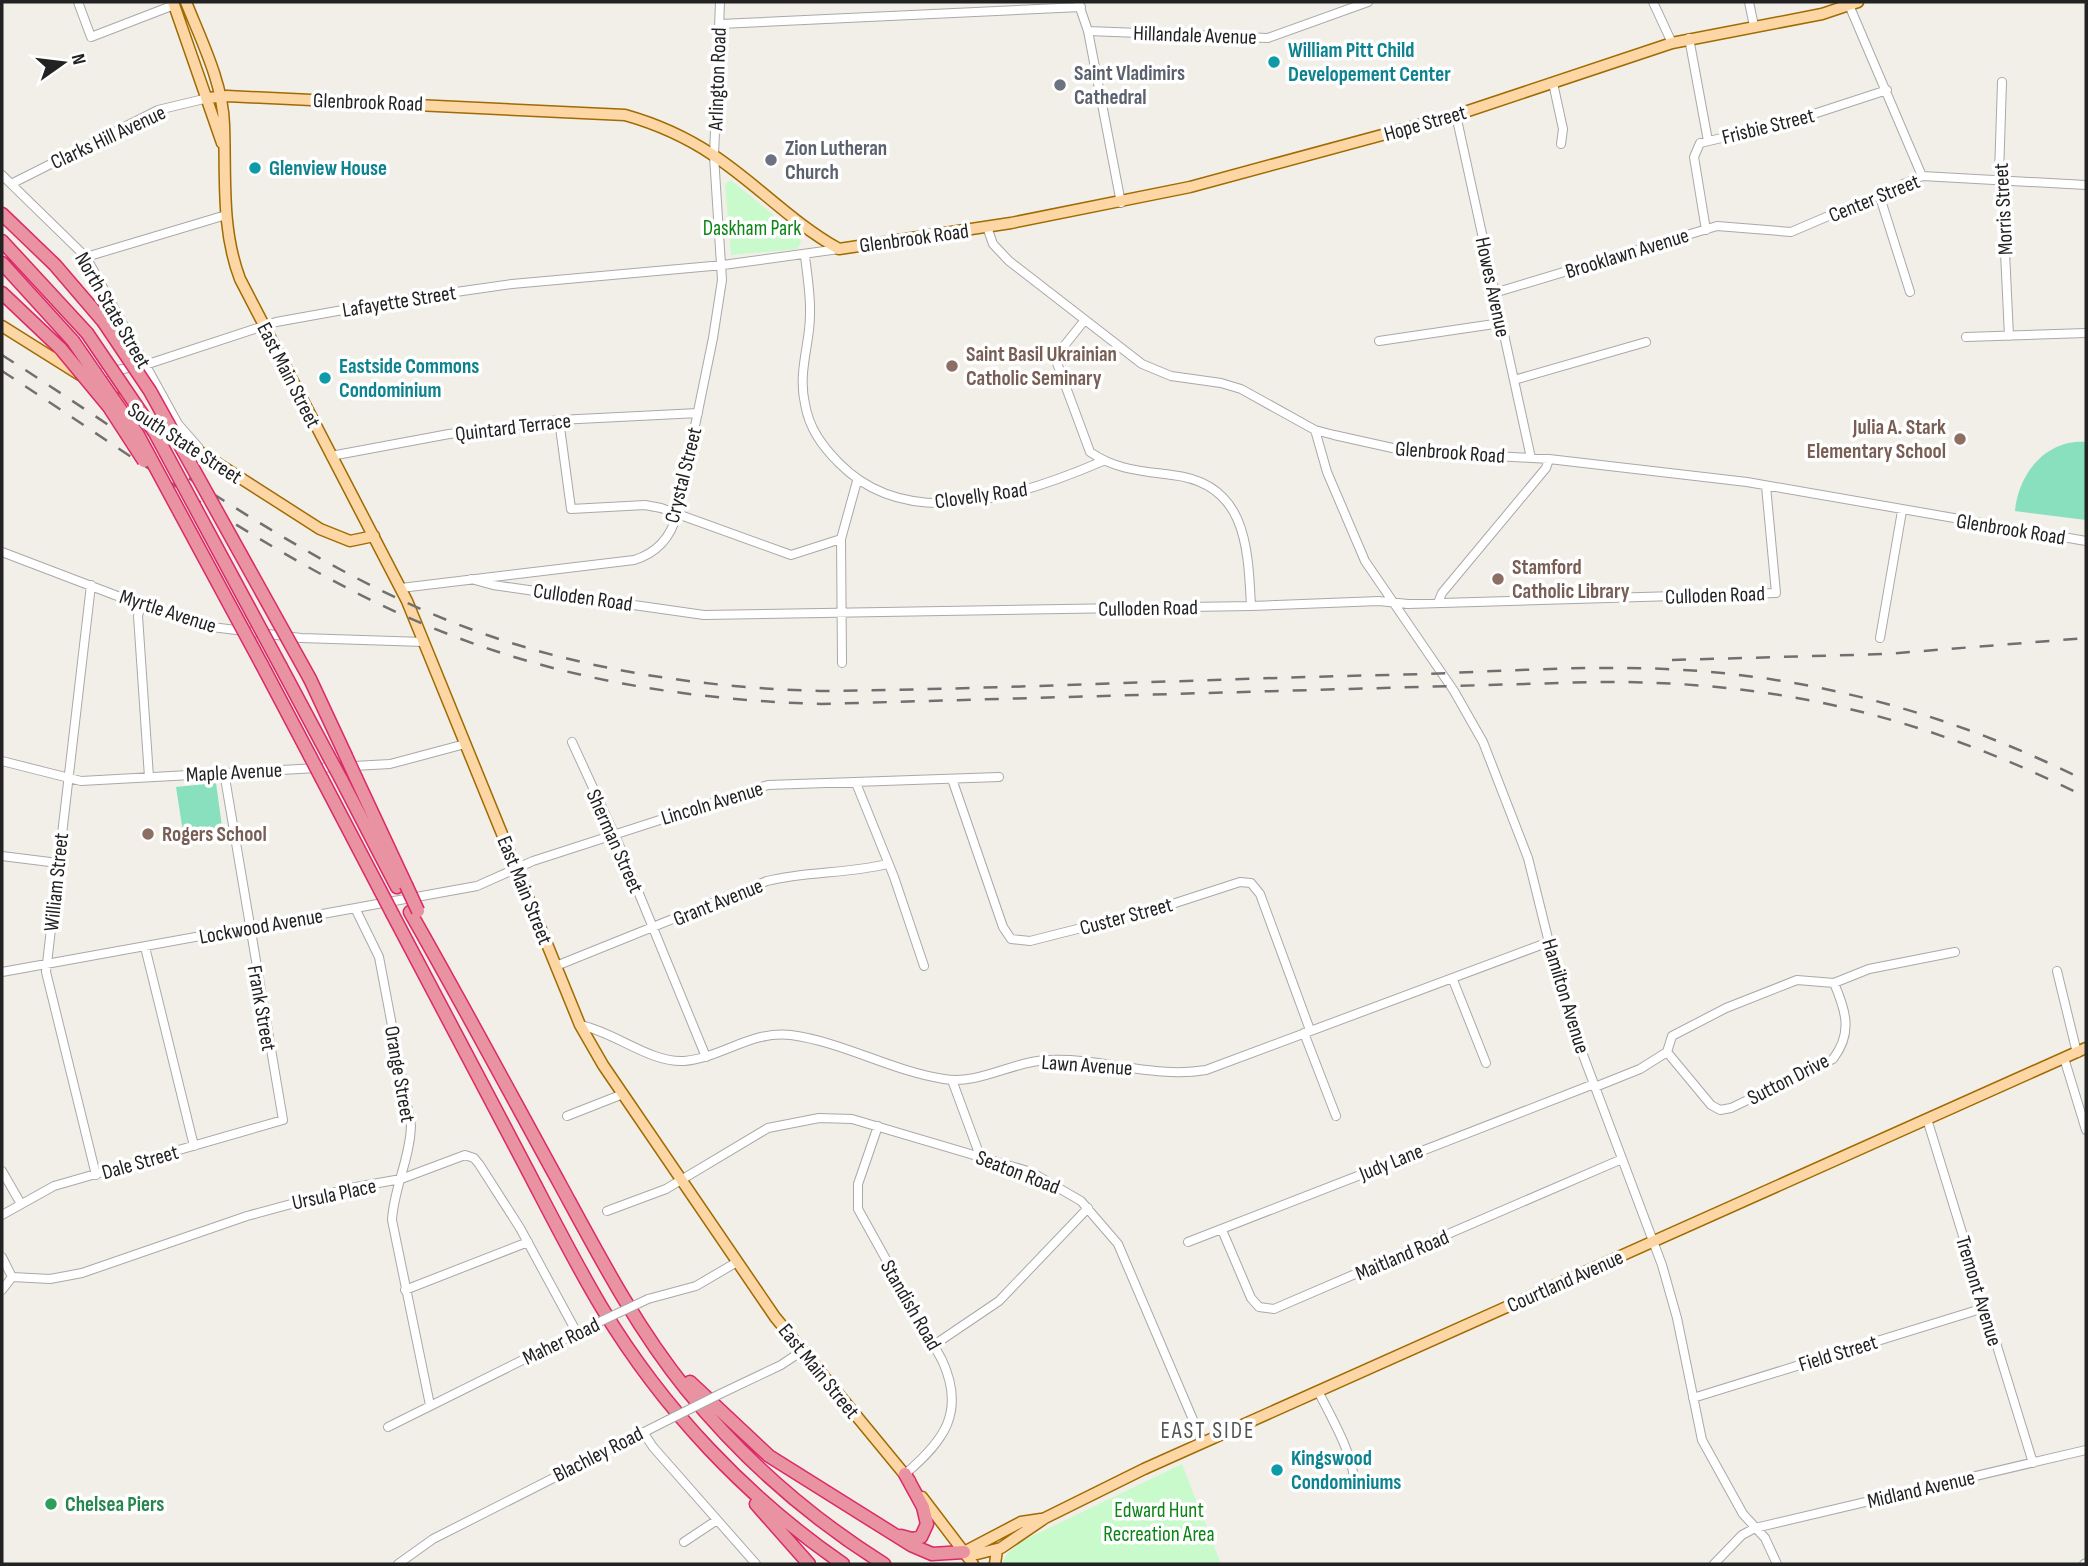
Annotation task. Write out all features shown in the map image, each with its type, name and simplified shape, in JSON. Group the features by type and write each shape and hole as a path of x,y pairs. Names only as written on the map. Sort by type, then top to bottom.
{"highway":[{"path":"2,214 55,265 103,321 150,391 310,680 402,886 457,994 607,1271 652,1344 705,1411 757,1465 813,1514 884,1564"},
{"path":"2,242 47,286 87,333 155,433 341,779 402,886"},
{"path":"2,263 73,341 138,435 602,1307 662,1394 809,1564"},
{"path":"2,293 61,349 115,416 206,560"},
{"path":"652,1344 754,1445 925,1552 940,1555 964,1552"},
{"path":"726,1466 775,1511 844,1564"},
{"path":"860,1513 906,1538 920,1536 926,1528 927,1519 905,1474"}],"main road":[{"name":"East Main Street","path":"186,2 214,97 222,143 230,248 238,273 401,588 580,1025 623,1094 737,1262 802,1350 905,1474 973,1564"},
{"name":"East Main Street","path":"174,3 214,97"},
{"name":"Hope Street","path":"987,226 1121,203 1238,175 1456,115 1689,38 1822,14 1854,4"},
{"name":"Glenbrook Road","path":"214,97 624,115 671,131 714,156 814,235 839,249 987,226"},
{"name":"South State Street","path":"2,326 328,534 357,542 374,536"},
{"name":"Courtland Avenue","path":"964,1552 1024,1528 1318,1391 2081,1051"},
{"name":"Courtland Avenue","path":"964,1552 976,1554 997,1550 1024,1528"},
{"path":"995,1564 997,1550"}],"street":[{"path":"78,2 91,37 174,3"},
{"name":"Arlington Road","path":"720,2 714,156 723,265"},
{"name":"Hillandale Avenue","path":"1088,31 1268,38 1368,2"},
{"path":"1653,2 1672,43"},
{"path":"1749,2 1754,26"},
{"path":"1854,4 1922,176"},
{"path":"720,24 1079,5 1088,31 1121,203"},
{"name":"Frisbie Street","path":"1689,38 1708,141 1783,124 1887,90"},
{"name":"Morris Street","path":"2002,82 2001,181 2009,336"},
{"path":"1553,83 1563,129 1561,144"},
{"name":"Clarks Hill Avenue","path":"11,184 158,110 214,97"},
{"name":"Howes Avenue","path":"1456,115 1531,458"},
{"name":"Brooklawn Avenue","path":"1494,293 1706,230 1694,154 1698,145 1708,141"},
{"name":"North State Street","path":"2,175 86,257 178,424 207,457"},
{"name":"Center Street","path":"1706,230 1717,226 1791,232 1922,176 2086,185"},
{"path":"1879,194 1910,292"},
{"path":"86,257 226,215"},
{"name":"Glenbrook Road","path":"987,226 989,236 1003,256 1127,354 1155,370 1241,389 1315,430 1406,451 1549,459 1766,485 2086,541"},
{"name":"Lafayette Street","path":"82,377 145,365 264,326 354,308 512,284 723,265 805,256 839,249"},
{"name":"Clovelly Road","path":"805,256 811,306 802,375 805,407 821,443 857,481 903,499 922,503 958,503 1038,486 1103,461"},
{"name":"Crystal Street","path":"401,588 642,557 665,540 677,513 713,338 723,265"},
{"path":"1084,321 1061,351 1058,367 1090,452 1103,461 1128,470 1188,477 1206,483 1222,495 1233,510 1242,532 1251,607"},
{"path":"1379,341 1501,323"},
{"path":"1966,337 2086,332"},
{"path":"1514,380 1646,342"},
{"name":"Quintard Terrace","path":"331,456 449,434 559,420 698,413"},
{"path":"559,420 571,509 645,505 677,513 791,555 841,539"},
{"name":"Hamilton Avenue","path":"1315,430 1321,456 1357,545 1392,603 1454,691 1483,742 1528,858 1565,1007 1653,1242 1677,1318 1705,1446 1743,1514 1765,1538 1777,1564"},
{"path":"1438,603 1442,593 1546,468 1549,459"},
{"path":"842,663 841,539 857,481"},
{"name":"Culloden Road","path":"471,579 704,615 1251,607 1776,593 1766,485"},
{"path":"1880,638 1902,510"},
{"name":"Myrtle Avenue","path":"2,552 141,605 225,630 301,638 424,642"},
{"name":"Culloden Road","path":"519,573 522,588"},
{"name":"William Street","path":"91,584 47,978 96,1175"},
{"path":"141,605 138,616 149,777"},
{"name":"Sherman Street","path":"572,742 614,834 706,1057"},
{"name":"Maple Avenue","path":"2,761 68,779 149,777 390,764 466,744"},
{"name":"Frank Street","path":"224,772 248,928 283,1119"},
{"name":"Lincoln Avenue","path":"516,869 614,834 768,785 999,778"},
{"name":"Custer Street","path":"952,779 1003,928 1011,939 1030,942 1160,908 1240,882 1249,883 1260,894 1307,1032"},
{"path":"856,783 894,877 924,966"},
{"path":"2,856 58,863"},
{"name":"Grant Avenue","path":"556,966 767,881 787,876 856,872 887,864"},
{"name":"Lockwood Avenue","path":"2,972 356,910 489,883 516,869"},
{"name":"Orange Street","path":"356,910 379,957 411,1126 410,1149 392,1220 430,1405"},
{"name":"Lawn Avenue","path":"580,1025 614,1034 660,1058 682,1061 706,1057 757,1037 791,1035 951,1080 1044,1060 1192,1072 1453,980 1549,942"},
{"path":"145,947 194,1146"},
{"path":"1595,1085 1640,1069 1667,1052 1672,1036 1727,1008 1797,980 1834,983 1869,969 1955,952"},
{"path":"2057,971 2081,1051"},
{"path":"1453,980 1486,1063"},
{"name":"Sutton Drive","path":"1667,1052 1711,1105 1720,1110 1731,1108 1833,1059 1843,1047 1847,1016 1834,983"},
{"path":"1307,1032 1336,1116"},
{"path":"2064,1058 2086,1130"},
{"path":"951,1080 980,1156"},
{"name":"Judy Lane","path":"1188,1242 1595,1085"},
{"path":"567,1116 623,1094"},
{"name":"Seaton Road","path":"607,1211 658,1193 747,1137 786,1123 837,1117 878,1126 1041,1177 1068,1192 1088,1208 1106,1227 1129,1264 1203,1443"},
{"name":"Dale Street","path":"2,1215 54,1186 283,1119"},
{"name":"Tremont Avenue","path":"1927,1119 2033,1463"},
{"name":"Standish Road","path":"878,1126 858,1184 858,1209 949,1373 951,1413 936,1447 905,1474"},
{"name":"Ursula Place","path":"12,1277 67,1277 295,1201 401,1179 456,1157 474,1158 528,1242 577,1333"},
{"name":"Maitland Road","path":"1222,1230 1251,1298 1259,1307 1274,1308 1622,1159"},
{"path":"2,1171 21,1204"},
{"path":"934,1345 999,1301 1088,1208"},
{"path":"405,1290 528,1242"},
{"path":"2,1257 12,1277 2,1290"},
{"name":"Maher Road","path":"388,1427 597,1323 648,1299 696,1286 737,1262"},
{"name":"Field Street","path":"1693,1398 1984,1308"},
{"name":"Blachley Road","path":"398,1564 433,1539 780,1365 802,1350"},
{"path":"1318,1391 1349,1457 1355,1475 1354,1485"},
{"path":"643,1432 653,1447 756,1564"},
{"name":"Midland Avenue","path":"1755,1528 2086,1450"},
{"path":"684,1542 717,1520"},
{"path":"1714,1564 1742,1535 1755,1528"}],"green space":[{"name":"Daskham Park","path":"731,180 799,236 801,242 797,249 731,255 725,184"},
{"path":"2086,442 2086,520 2015,511 2022,484 2037,461 2058,446"},
{"path":"216,783 224,841 185,845 176,787"},
{"name":"Edward Hunt Recreation Area","path":"1182,1464 1221,1564 1002,1564 1007,1554 1020,1542"}],"railway":[{"path":"2,355 208,491 369,584 471,629 568,659 617,670 718,684 820,691 1561,669 1630,668 1720,673 1774,680 1882,702 1986,736 2086,781"},
{"path":"2,371 219,514 333,580 448,634 493,650 585,676 726,698 821,704 1593,682 1724,688 1786,696 1907,724 2026,769 2086,797"},
{"path":"1672,660 1886,654 2086,638"}],"place":[{"name":"William Pitt Child Developement Center","path":"1274,62"},
{"name":"Saint Vladimirs Cathedral","path":"1060,85"},
{"name":"Zion Lutheran Church","path":"771,160"},
{"name":"Glenview House","path":"255,168"},
{"name":"Saint Basil Ukrainian Catholic Seminary","path":"952,366"},
{"name":"Eastside Commons Condominium","path":"325,378"},
{"name":"Julia A. Stark Elementary School","path":"1960,439"},
{"name":"Stamford Catholic Library","path":"1498,579"},
{"name":"Rogers School","path":"148,834"},
{"name":"Kingswood Condominiums","path":"1277,1470"},
{"name":"Chelsea Piers","path":"51,1504"}],"district":[{"name":"EAST SIDE","path":"1208,1430"}]}
